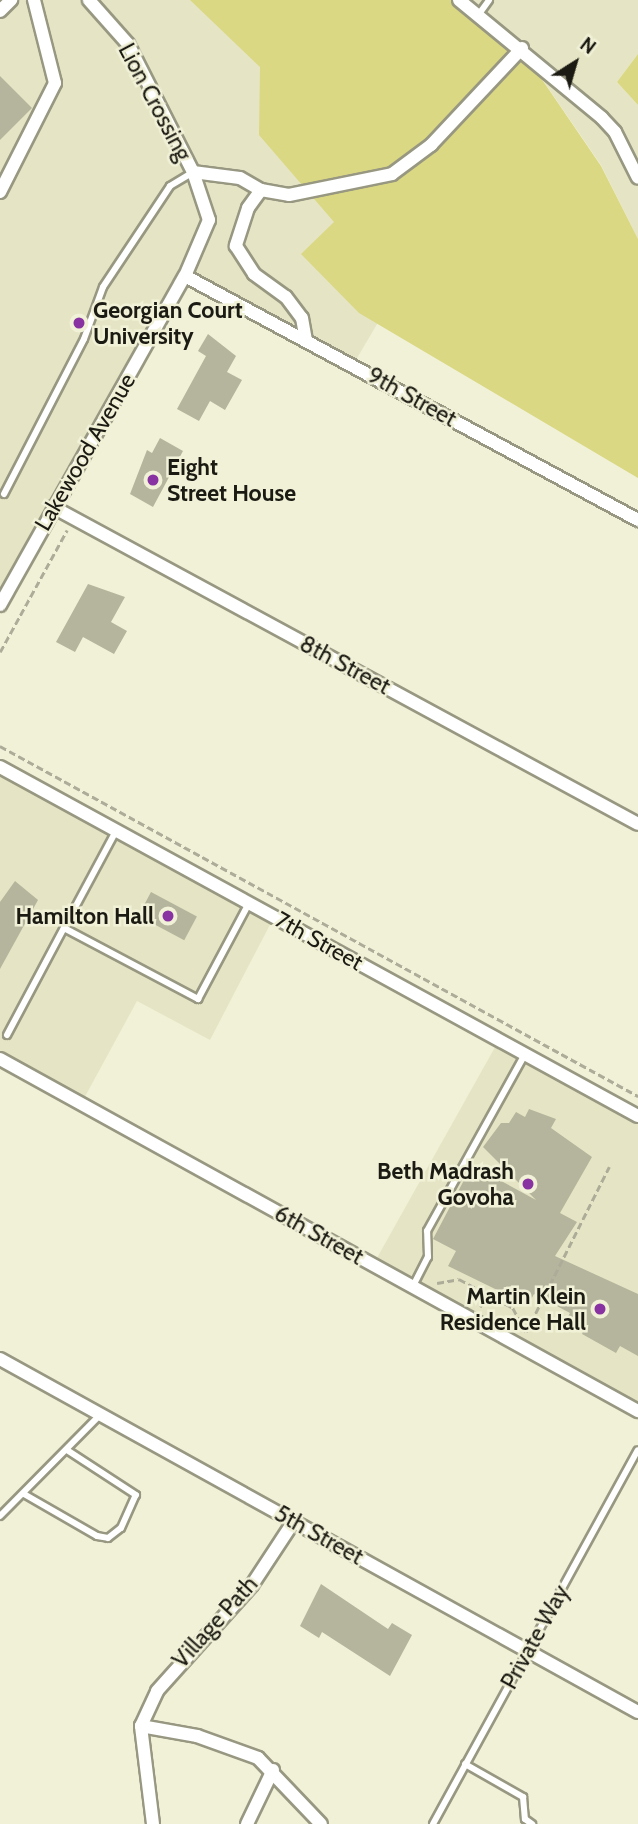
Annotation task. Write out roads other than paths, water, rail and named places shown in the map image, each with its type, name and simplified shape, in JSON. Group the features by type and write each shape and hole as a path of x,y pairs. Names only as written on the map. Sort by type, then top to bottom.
{"street":[{"path":"0,11 11,0"},
{"path":"0,192 55,83 34,0"},
{"name":"Lion Crossing","path":"89,0 128,44 193,172"},
{"path":"459,0 522,48 615,132 638,178"},
{"path":"193,172 240,178 261,190 289,195 392,174 431,145 522,48"},
{"name":"Lakewood Avenue","path":"0,605 185,276 209,220 193,172"},
{"path":"261,190 248,208 236,246 254,274 286,297 302,318 306,340"},
{"name":"9th Street","path":"185,276 638,520"},
{"name":"8th Street","path":"53,507 638,824"},
{"name":"7th Street","path":"0,766 638,1116"},
{"name":"6th Street","path":"0,1059 638,1410"},
{"name":"5th Street","path":"0,1359 638,1712"},
{"name":"Village Path","path":"141,1726 176,1664 252,1586 294,1521"},
{"path":"153,1824 141,1726 222,1744 273,1770 321,1824"},
{"path":"247,1824 273,1770"}],"lane":[{"path":"478,14 489,0"},
{"path":"4,494 84,339 103,287 170,186 193,172"},
{"path":"7,1035 116,830"},
{"path":"64,928 198,999 248,903"},
{"path":"413,1286 428,1257 427,1231 526,1054"},
{"path":"0,1516 101,1414"},
{"name":"Private Way","path":"433,1824 638,1450"},
{"path":"24,1494 97,1536 108,1538 121,1528 136,1495 67,1451"},
{"path":"466,1764 523,1797 525,1819 532,1824"}],"place":[{"name":"Georgian Court University","path":"79,323"},
{"name":"Eight Street House","path":"153,480"},
{"name":"Hamilton Hall","path":"168,916"},
{"name":"Beth Madrash Govoha","path":"528,1184"},
{"name":"Martin Klein Residence Hall","path":"600,1309"}]}
